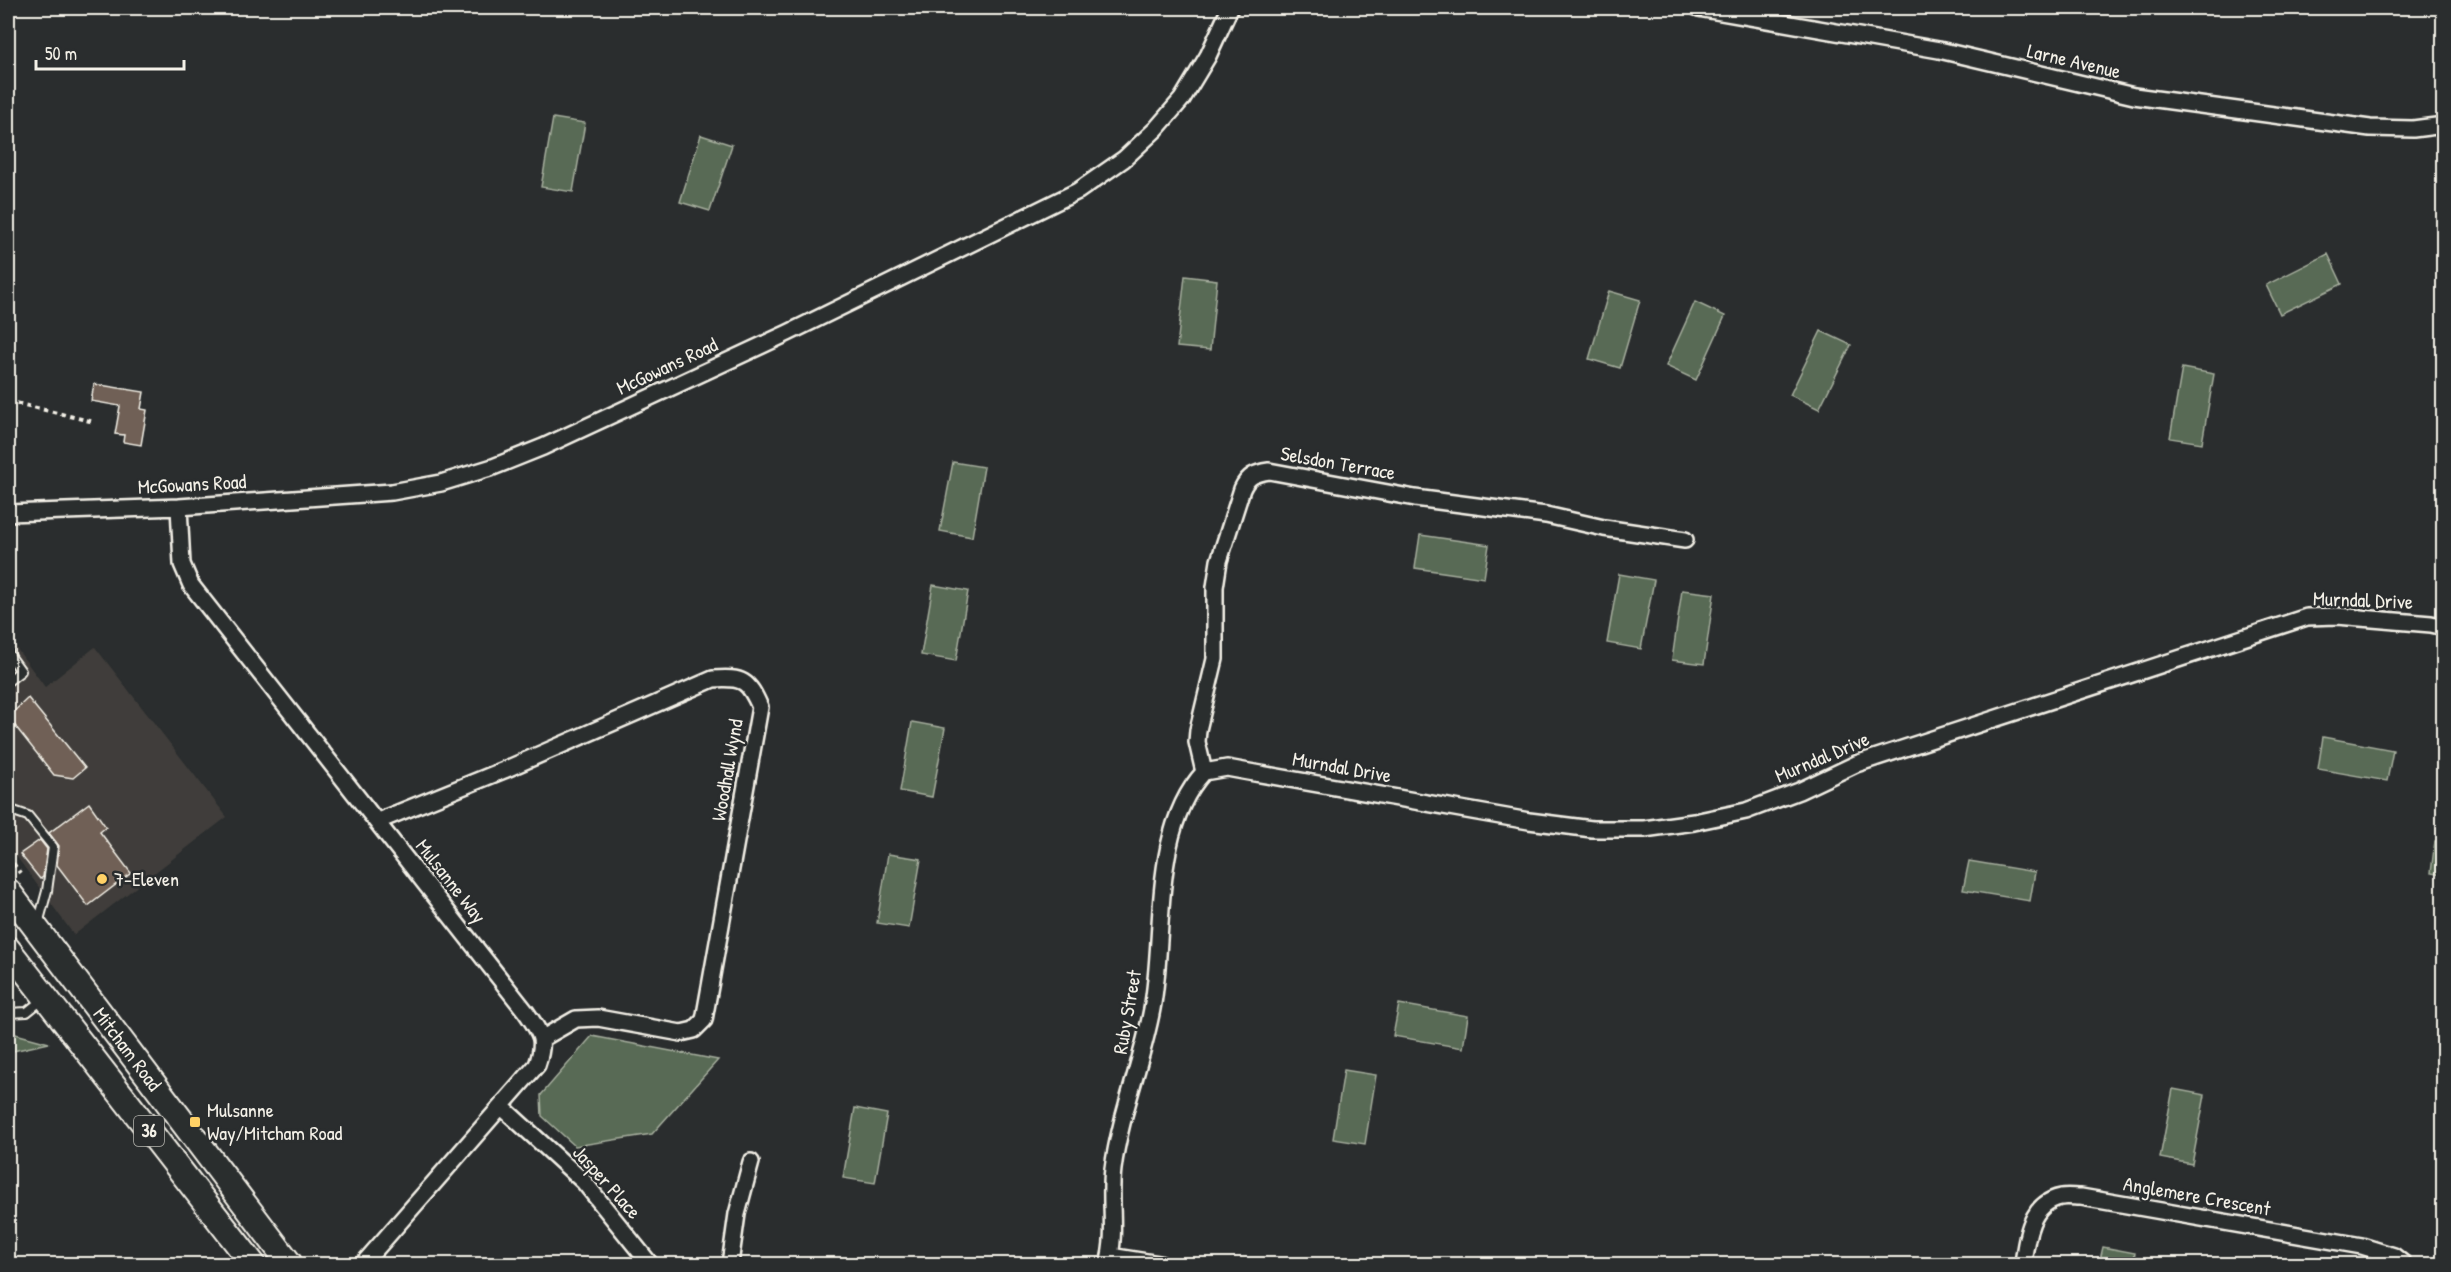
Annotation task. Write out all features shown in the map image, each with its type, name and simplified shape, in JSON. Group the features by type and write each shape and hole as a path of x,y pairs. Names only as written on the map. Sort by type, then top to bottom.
{"main road":[{"name":"Mitcham Road","path":"8,891 290,1264"},
{"name":"Mitcham Road","path":"8,949 253,1264"},
{"path":"45,997 70,975"}],"street":[{"name":"McGowans Road","path":"8,513 179,507 392,492 441,483 493,467 543,447 788,333 1078,191 1124,159 1156,129 1182,99 1208,56 1230,8"},
{"name":"Larne Avenue","path":"1698,8 1939,50 2134,96 2370,128 2413,129 2444,125"},
{"name":"Selsdon Terrace","path":"1204,772 1197,742 1215,659 1215,587 1219,561 1242,489 1247,478 1257,473 1269,471 1415,498 1546,515 1604,528 1685,540"},
{"name":"Mulsanne Way","path":"179,507 182,564 191,585 378,821 526,1012 543,1038"},
{"name":"Murndal Drive","path":"1204,772 1227,768 1529,821 1592,829 1644,829 1746,811 1876,757 2307,617 2337,616 2444,627"},
{"name":"Woodhall Wynd","path":"378,821 504,770 713,679 735,678 751,688 760,707 704,1020 694,1030 681,1033 598,1018 576,1019 543,1038"},
{"name":"Ruby Street","path":"1109,1260 1113,1237 1112,1180 1115,1152 1153,1008 1158,926 1168,856 1177,820 1187,796 1204,772"},
{"path":"363,1264 537,1065 542,1051 543,1038"},
{"name":"Jasper Place","path":"502,1107 584,1182 650,1264"},
{"path":"730,1264 736,1214 751,1162"},
{"name":"Anglemere Crescent","path":"2023,1264 2030,1228 2036,1214 2046,1203 2061,1197 2080,1197 2362,1246 2394,1256 2404,1264"},
{"path":"1109,1260 1160,1264"}],"lane":[{"path":"8,647 8,653 21,671 8,681"},
{"path":"8,809 28,816 52,847 47,891 37,929"},
{"path":"8,1013 27,1012 45,997"}],"path":[{"path":"8,401 94,422"}],"shaded area":[{"path":"8,573 14,645 45,687 95,647 227,817 74,935 8,845"}],"green space":[{"path":"553,118 585,123 573,192 541,187"},
{"path":"701,135 732,145 710,211 680,202"},
{"path":"2328,254 2342,284 2280,314 2266,285"},
{"path":"1185,276 1217,280 1210,350 1177,347"},
{"path":"1609,291 1640,300 1620,368 1589,359"},
{"path":"1695,302 1725,316 1696,380 1666,366"},
{"path":"1821,331 1851,345 1819,409 1790,395"},
{"path":"2182,368 2214,374 2202,443 2170,438"},
{"path":"953,462 984,467 972,537 940,531"},
{"path":"1420,535 1489,545 1484,578 1415,568"},
{"path":"1619,574 1654,580 1641,649 1607,643"},
{"path":"933,585 968,591 956,661 921,655"},
{"path":"1682,590 1714,594 1704,664 1672,660"},
{"path":"912,722 945,728 932,797 900,791"},
{"path":"2323,737 2393,750 2387,781 2318,769"},
{"path":"2435,841 2443,842 2443,875 2431,873"},
{"path":"888,854 921,859 909,928 877,923"},
{"path":"1969,861 2035,872 2030,901 1963,890"},
{"path":"1399,1004 1468,1016 1463,1048 1393,1036"},
{"path":"8,1032 49,1043 8,1052"},
{"path":"592,1036 718,1060 652,1134 575,1146 542,1116 541,1095"},
{"path":"1344,1070 1376,1075 1365,1144 1333,1139"},
{"path":"2173,1089 2205,1095 2192,1164 2160,1158"},
{"path":"855,1108 887,1114 875,1183 843,1178"},
{"path":"2103,1247 2135,1253 2133,1264 2099,1264"}],"building":[{"path":"94,384 144,392 141,409 147,410 141,445 123,442 124,435 115,434 120,406 91,401"},
{"path":"28,698 85,768 73,778 54,775 8,717"},
{"path":"89,803 106,827 100,832 131,873 88,906 57,865 59,846 49,833"},
{"path":"40,840 47,849 43,877 40,879 20,854"}],"place":[{"name":"7-Eleven","path":"102,879"},
{"name":"Mulsanne Way/Mitcham Road","path":"195,1122"}]}
